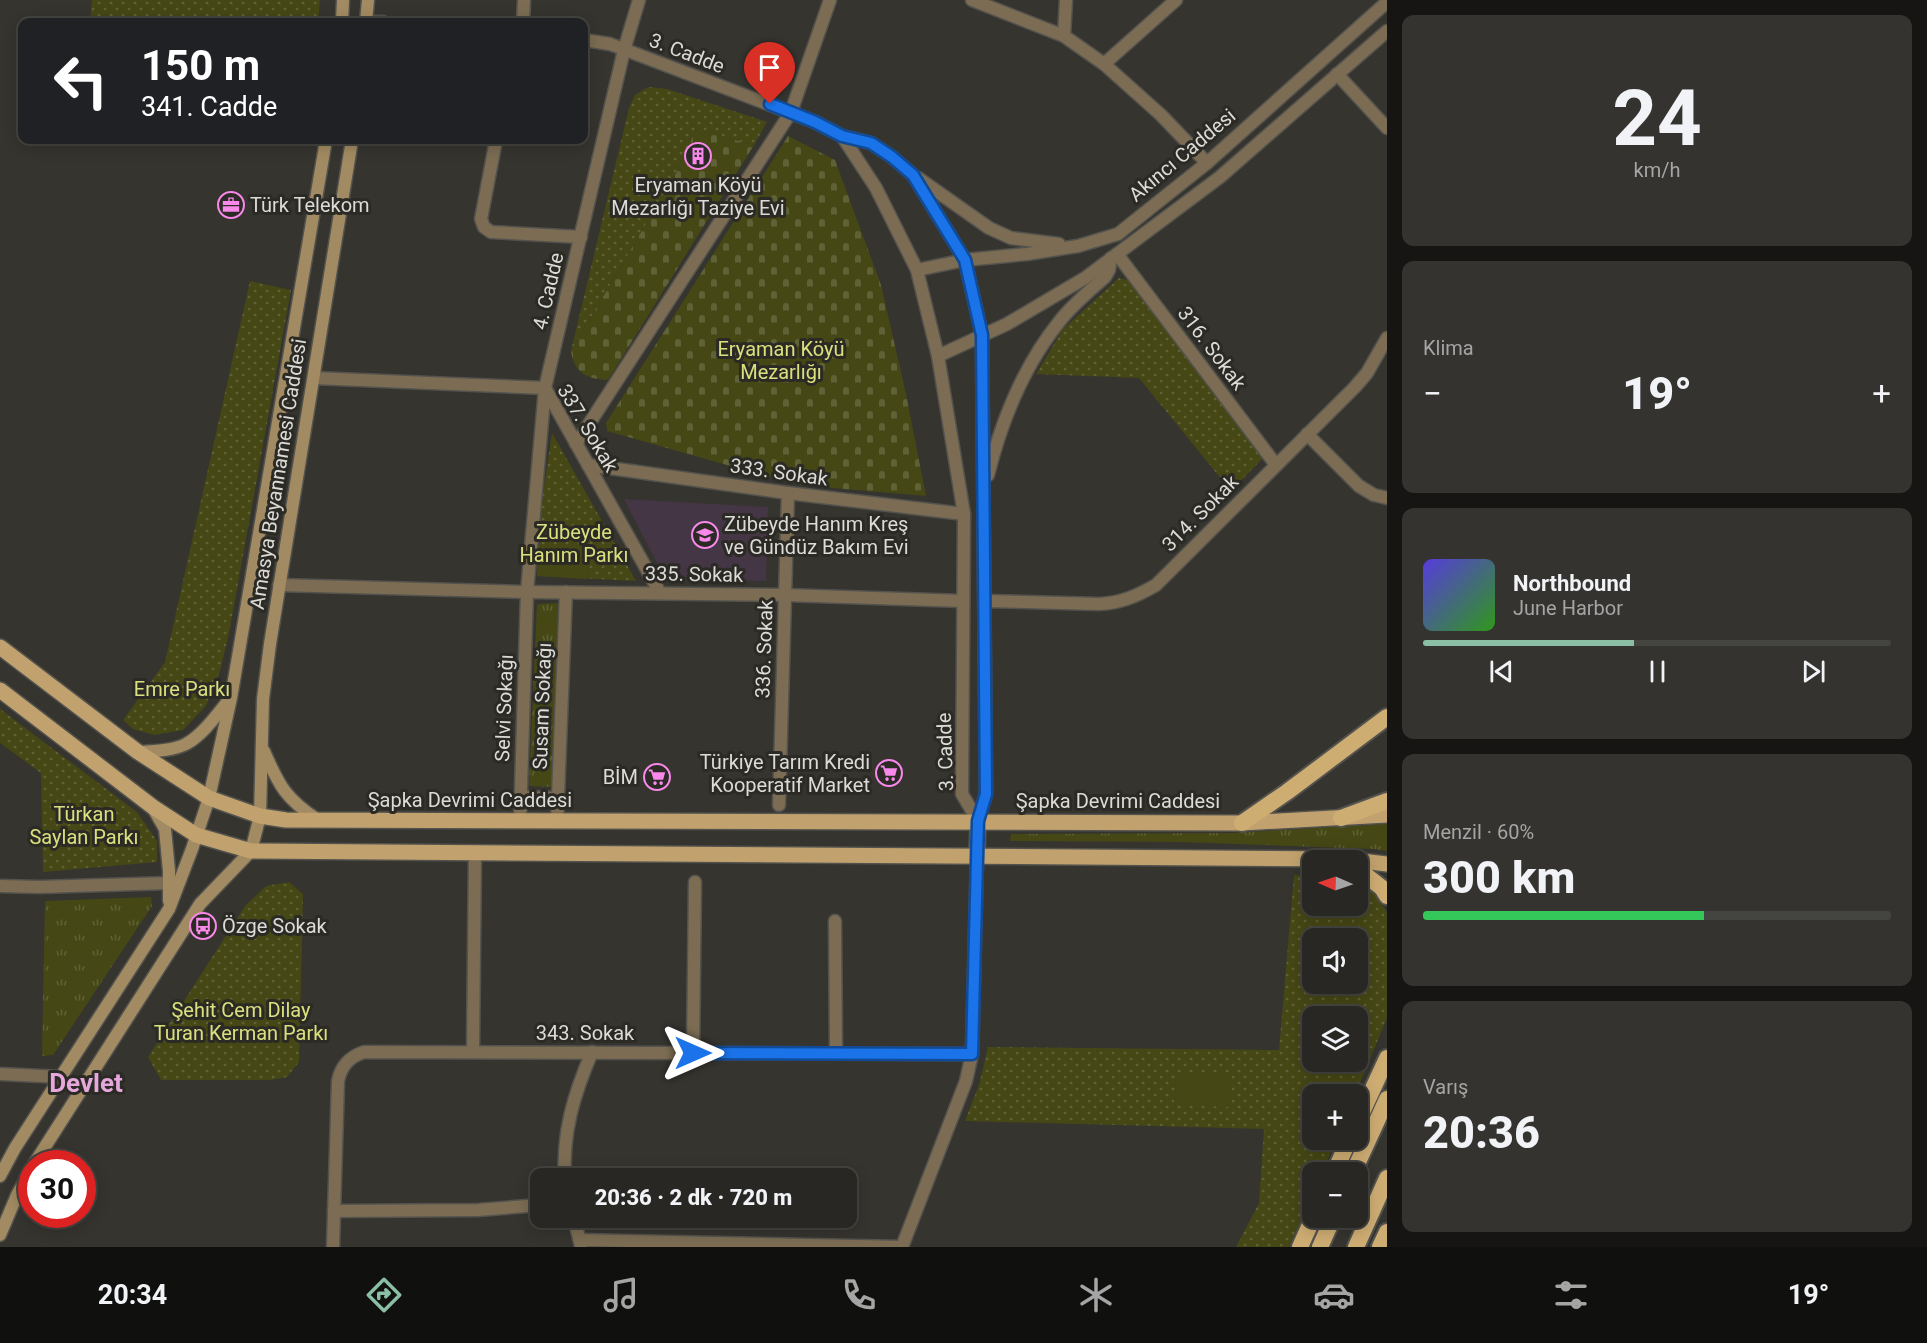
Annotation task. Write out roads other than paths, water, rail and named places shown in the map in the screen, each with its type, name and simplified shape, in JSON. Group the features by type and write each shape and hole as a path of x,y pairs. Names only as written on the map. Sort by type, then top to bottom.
{"highway":[{"path":"1242,823 1387,717"},
{"path":"1341,818 1387,801"},
{"path":"1368,877 1382,888 1387,896"},
{"path":"1368,1099 1387,1058"},
{"path":"1358,1162 1387,1099"},
{"path":"1356,1247 1387,1178"},
{"path":"1300,1247 1309,1228"},
{"path":"1320,1247 1329,1228"},
{"path":"1380,1247 1387,1232"}],"main road":[{"path":"342,18 343,0"},
{"path":"367,18 368,0"},
{"name":"Amasya Beyannamesi Caddesi","path":"0,1176 15,1148 169,909 209,798 231,698 325,144"},
{"name":"Amasya Beyannamesi Caddesi","path":"251,851 260,816 263,699 279,585 351,144"},
{"name":"Şapka Devrimi Caddesi","path":"0,647 138,752 209,798 260,816 286,820 1242,823 1387,815"},
{"path":"0,690 153,807 196,836 251,851 977,856 1302,862"},
{"path":"138,752 167,749 186,744 202,731 231,698"},
{"path":"262,749 278,785 291,800 319,821"},
{"path":"153,807 165,829 169,909"},
{"path":"977,856 978,821"},
{"path":"43,1150 200,904 251,851"},
{"path":"1368,863 1387,864"},
{"path":"0,1235 18,1192"}],"street":[{"path":"523,18 524,0"},
{"name":"4. Cadde","path":"527,594 545,388 624,50 639,0"},
{"path":"576,444 791,112 830,0"},
{"path":"972,0 1064,36 1104,64 1161,116 1220,177"},
{"path":"1064,36 1066,0"},
{"path":"1104,64 1176,0"},
{"name":"Akıncı Caddesi","path":"916,270 965,260 1078,246 1118,234 1207,163 1387,2"},
{"name":"Akıncı Caddesi","path":"938,356 1050,299 1085,278 1220,177 1387,31"},
{"name":"3. Cadde","path":"588,41 610,44 791,112 842,136 871,143 913,175 965,260 982,335 986,794 978,821"},
{"path":"1337,74 1387,128"},
{"name":"3. Cadde","path":"842,136 876,188 916,270 938,356 964,513 962,794 978,821"},
{"path":"495,144 481,219 484,227 492,232 581,237"},
{"path":"913,175 989,228 1011,238 1078,246"},
{"path":"984,494 1006,412 1038,350 1060,320 1105,277 1114,256"},
{"name":"316. Sokak","path":"1114,256 1276,465"},
{"name":"314. Sokak","path":"963,601 1117,603 1137,596 1156,585 1367,373 1387,339"},
{"name":"337. Sokak","path":"314,378 545,388 660,593"},
{"path":"1307,434 1359,486 1374,495 1387,498"},
{"name":"333. Sokak","path":"588,465 788,493 964,513"},
{"name":"336. Sokak","path":"779,805 788,493"},
{"name":"335. Sokak","path":"279,585 527,594 566,592 785,595 963,601"},
{"name":"Susam Sokağı","path":"556,821 566,592"},
{"name":"Selvi Sokağı","path":"520,821 527,594"},
{"path":"520,797 558,798"},
{"path":"473,1051 475,853"},
{"path":"577,1228 581,1244 902,1247 966,1081 972,1054 977,856"},
{"path":"693,1053 694,882"},
{"path":"0,886 169,884"},
{"path":"835,921 836,1053"},
{"name":"343. Sokak","path":"334,1211 339,1081 346,1062 351,1057 364,1052 972,1054"},
{"path":"564,1168 566,1132 578,1084 592,1052"},
{"path":"0,1074 62,1077"},
{"path":"333,1247 334,1211 478,1210 530,1206"}],"place":[{"name":"Eryaman Köyü Mezarlığı Taziye Evi","path":"698,156"},
{"name":"Türk Telekom","path":"231,205"},
{"name":"Zübeyde Hanım Kreş ve Gündüz Bakım Evi","path":"705,535"},
{"name":"Türkiye Tarım Kredi Kooperatif Market","path":"889,773"},
{"name":"BİM","path":"657,777"},
{"name":"Özge Sokak","path":"203,926"}],"district":[{"name":"Devlet","path":"86,1083"}],"park label":[{"name":"Eryaman Köyü Mezarlığı","path":"781,360"},
{"name":"Zübeyde Hanım Parkı","path":"574,544"},
{"name":"Emre Parkı","path":"182,689"},
{"name":"Türkan Saylan Parkı","path":"84,826"},
{"name":"Şehit Cem Dilay Turan Kerman Parkı","path":"241,1022"}]}
